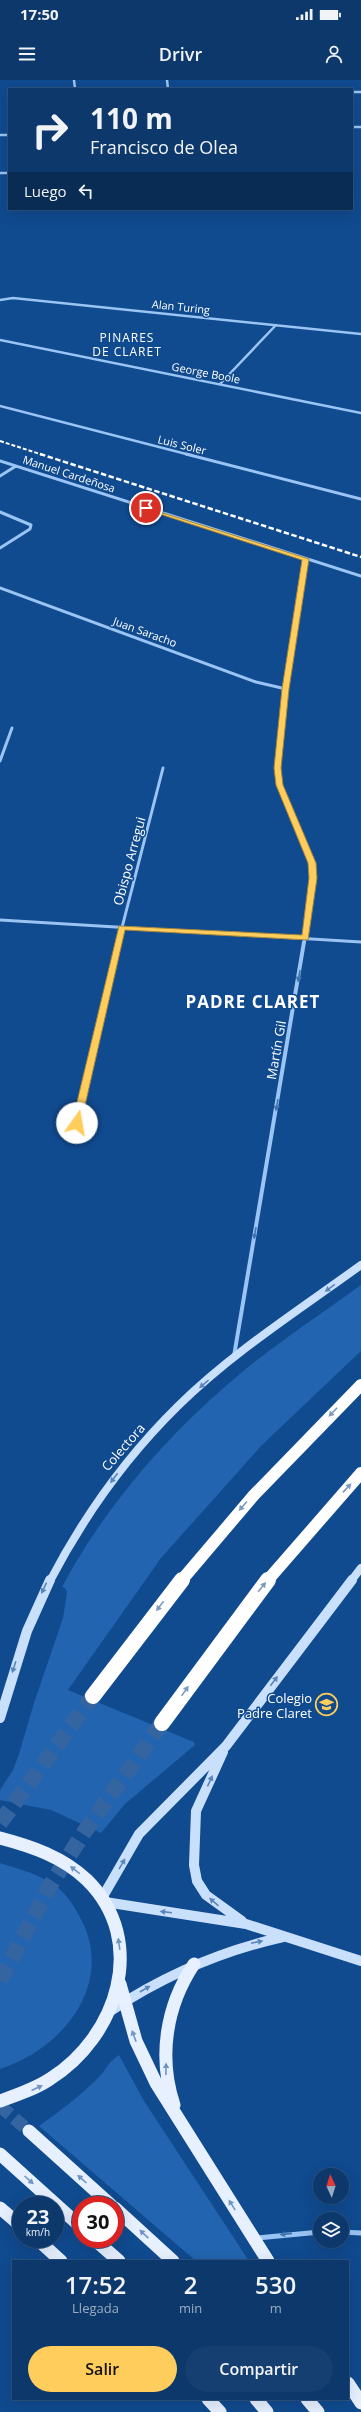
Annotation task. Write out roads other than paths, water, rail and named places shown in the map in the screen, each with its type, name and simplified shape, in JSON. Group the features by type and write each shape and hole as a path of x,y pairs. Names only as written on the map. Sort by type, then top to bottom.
{"highway":[{"path":"93,1696 167,1596 243,1506 361,1385"},
{"path":"162,1723 250,1602 296,1545 361,1473"}],"main road":[{"name":"Colectora","path":"0,1718 10,1679 38,1602 73,1535 108,1486 141,1445 179,1405 233,1359 361,1265"},
{"path":"104,1900 139,1834 226,1746 361,1568"},
{"path":"226,1746 196,1810 194,1865 196,1881 206,1895 246,1924"},
{"path":"0,1838 52,1856 70,1866 86,1879 104,1900 117,1933 120,1951 120,1983 124,2002 143,2057 179,2120 252,2238 267,2260"},
{"path":"104,1900 246,1924 361,1961"},
{"path":"112,2010 194,1964 230,1949 284,1937"},
{"path":"179,2120 166,2080 167,2042 174,2001 184,1977 194,1964"},
{"path":"0,2101 18,2096 40,2087 60,2074 91,2043 112,2010 120,1983"},
{"path":"29,2131 101,2196"},
{"path":"0,2154 72,2219"},
{"path":"0,2208 12,2218"},
{"path":"124,2216 171,2260"},
{"path":"47,2248 60,2260"},
{"path":"104,2248 117,2260"},
{"path":"349,2385 361,2403"},
{"path":"209,2400 220,2412"},
{"path":"257,2400 267,2412"},
{"path":"308,2400 318,2412"}],"street":[{"name":"Alan Turing","path":"0,300 14,298 361,334"},
{"path":"220,384 276,325"},
{"name":"George Boole","path":"0,340 361,413"},
{"name":"Luis Soler","path":"0,406 361,499"},
{"name":"Manuel Cardeñosa","path":"0,461 361,576"},
{"path":"0,476 16,466"},
{"path":"0,512 31,525 30,529 0,548"},
{"name":"Martín Gil","path":"233,1359 305,938 313,878 312,863 280,785 278,768 286,689 306,559"},
{"name":"Juan Saracho","path":"0,588 256,682 286,689"},
{"path":"0,760 12,728"},
{"name":"Obispo Arregui","path":"77,1123 121,928 163,768"},
{"path":"0,920 361,942"},
{"path":"349,2232 361,2233"},
{"path":"252,2238 313,2233"}],"tunnel":[{"path":"0,1823 93,1696"},
{"path":"0,1980 51,1884 85,1831 162,1723"},
{"path":"0,2106 29,2131"}],"railway":[{"path":"0,441 43,455"},
{"path":"40,454 361,557"}],"place":[{"name":"Colegio Padre Claret","path":"327,1705"}],"district":[{"name":"PINARES DE CLARET","path":"127,345"},
{"name":"PADRE CLARET","path":"253,1002"}]}
